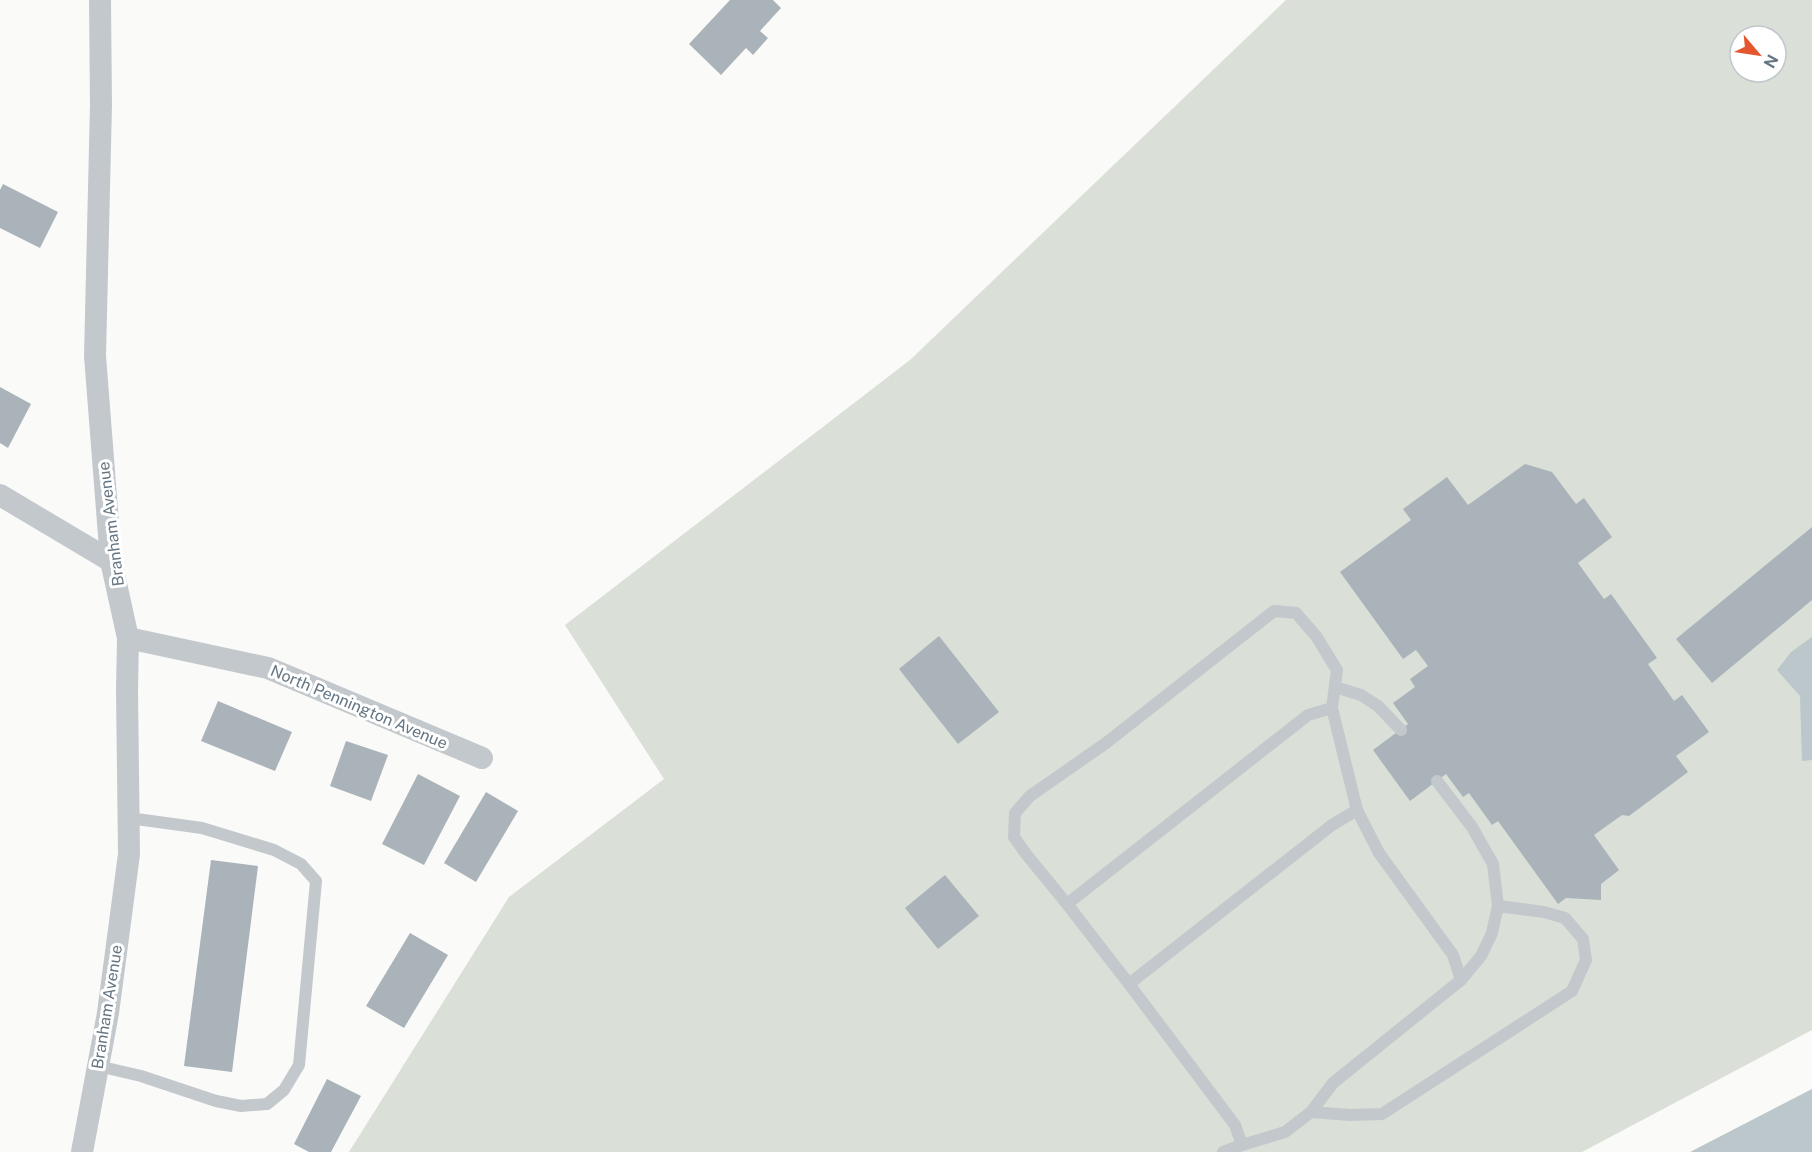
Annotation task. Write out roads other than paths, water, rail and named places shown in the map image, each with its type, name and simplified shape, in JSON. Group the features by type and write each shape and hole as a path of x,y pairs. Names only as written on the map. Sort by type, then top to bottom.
{"street":[{"name":"Branham Avenue","path":"82,1152 108,1013 129,854 128,638 111,561 94,356 101,105 100,0"},
{"path":"0,495 111,561"},
{"name":"North Pennington Avenue","path":"128,638 268,668 482,758"}],"lane":[{"path":"1242,1145 1235,1125 1130,984 1014,837 1015,813 1030,796 1106,743 1274,611 1296,613 1316,636 1337,670 1332,708 1357,810 1379,853 1453,955 1461,980"},
{"path":"1335,687 1361,694 1378,706 1401,730"},
{"path":"1067,904 1308,715 1332,708"},
{"path":"1223,1152 1285,1132 1311,1112 1333,1083 1461,980 1480,956 1492,933 1498,906 1493,864 1472,827 1437,781"},
{"path":"1130,984 1332,825 1357,810"},
{"path":"98,1066 141,1076 216,1101 242,1106 267,1104 284,1090 299,1065 316,881 301,864 274,850 202,828 129,818"},
{"path":"1311,1112 1350,1115 1382,1114 1572,992 1586,960 1583,939 1565,918 1544,912 1498,906"}]}
